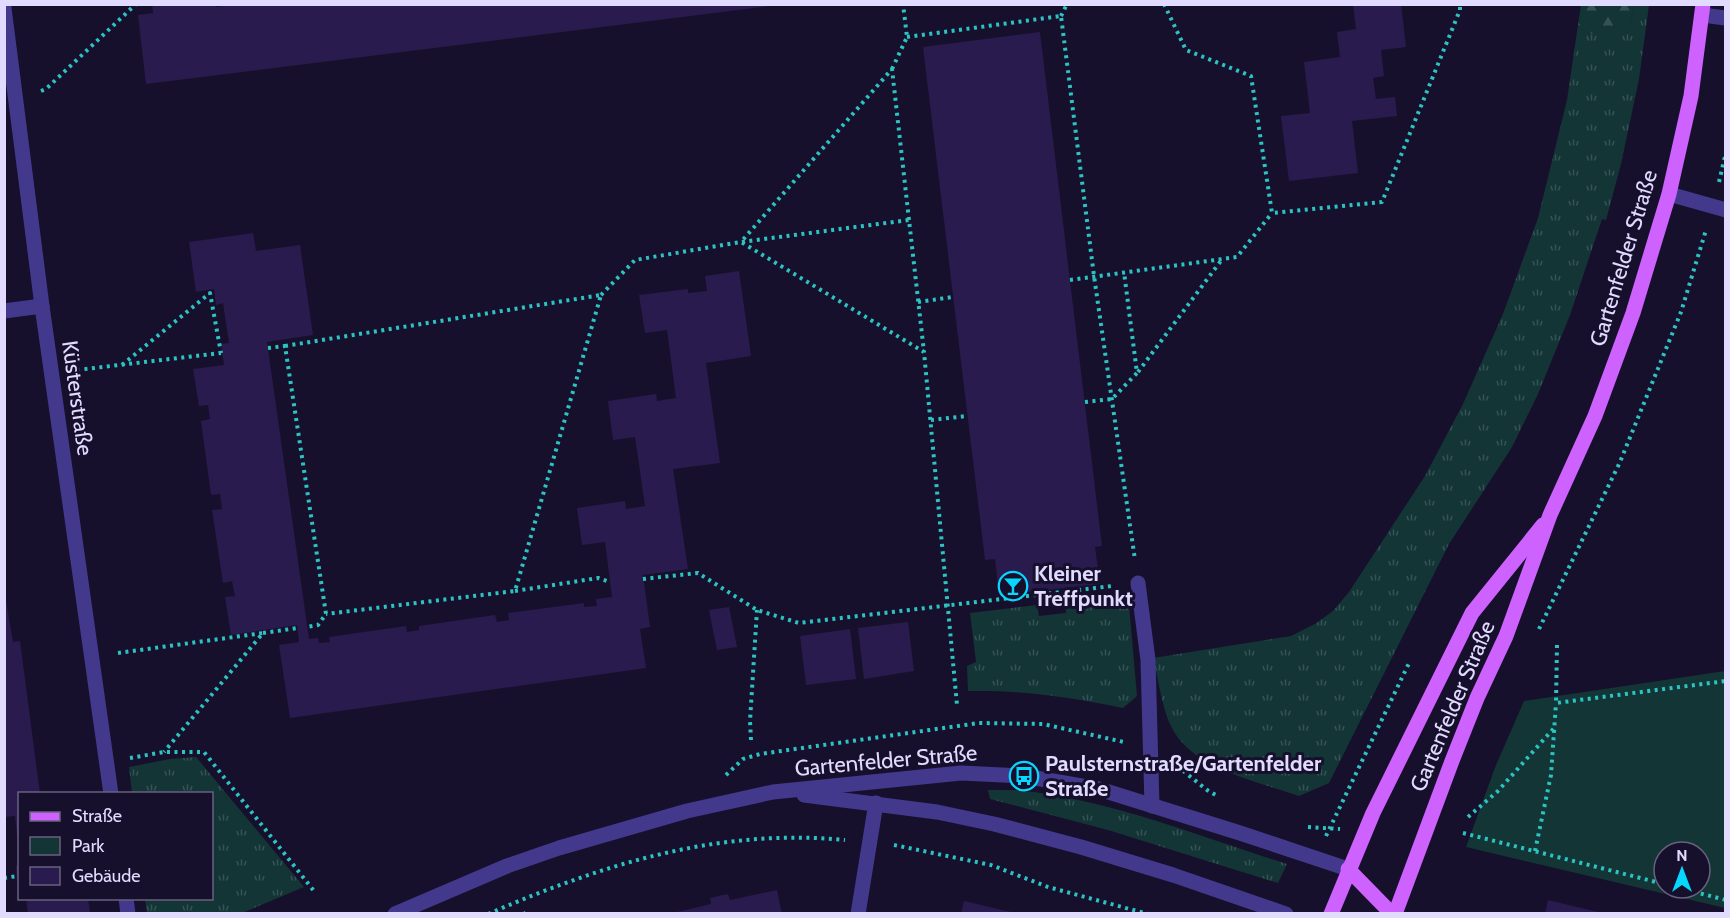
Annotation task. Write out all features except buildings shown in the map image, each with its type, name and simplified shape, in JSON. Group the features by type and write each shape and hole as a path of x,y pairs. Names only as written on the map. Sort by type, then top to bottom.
{"main road":[{"name":"Gartenfelder Straße","path":"1348,869 1394,914 1477,698 1506,636 1550,515 1595,416 1633,313 1669,194 1691,96 1702,10"},
{"name":"Gartenfelder Straße","path":"1331,914 1348,869 1382,793 1472,613 1550,515"}],"street":[{"name":"Küsterstraße","path":"4,8 42,306 111,792"},
{"path":"1702,10 1725,18"},
{"path":"1669,194 1719,208"},
{"path":"4,310 42,306"},
{"path":"1138,583 1148,660 1152,806"},
{"name":"Gartenfelder Straße","path":"395,914 559,848 687,811 774,792 960,772 1024,776 1099,789 1348,869"},
{"name":"Gartenfelder Straße","path":"774,792 876,803 937,812 994,824 1173,875 1286,914"},
{"path":"858,914 876,803"}],"path":[{"path":"17,98 46,90 136,4"},
{"path":"741,242 892,69 906,37 903,4"},
{"path":"643,579 698,573 757,610 798,623 1138,583 1060,16 1067,4"},
{"path":"1164,4 1186,50 1251,76 1272,213"},
{"path":"1070,280 1237,256 1272,213 1382,202 1460,10 1460,4"},
{"path":"906,37 1060,16"},
{"path":"892,69 931,420 946,605 957,705"},
{"path":"1538,632 1620,462 1681,312 1719,208 1725,152"},
{"path":"515,591 601,295 635,260 741,242 909,220"},
{"path":"741,242 924,352"},
{"path":"1085,402 1112,399 1137,373 1224,258"},
{"path":"1124,272 1137,373"},
{"path":"52,373 122,365 221,353 210,293 122,365"},
{"path":"267,348 601,295"},
{"path":"918,302 953,297"},
{"path":"285,346 326,614 318,625 307,627"},
{"path":"931,420 967,416"},
{"path":"326,614 515,591 598,578 610,582"},
{"path":"751,740 750,721 757,610"},
{"path":"92,657 298,628"},
{"path":"164,752 263,633"},
{"path":"1535,851 1551,775 1557,645"},
{"path":"1349,789 1410,661"},
{"path":"1556,703 1725,681"},
{"path":"1468,817 1506,783 1554,727"},
{"path":"107,762 164,752 204,752 314,891"},
{"path":"1463,833 1652,881"},
{"path":"488,914 573,880 649,857 704,844 739,839 781,837 825,838 897,845 991,865 1048,887 1148,914"},
{"path":"4,878 17,876"}],"green space":[{"path":"1581,4 1634,5 1630,24 1622,32 1592,34 1578,25"},
{"path":"1634,5 1649,5 1639,79 1621,164 1606,220 1602,219 1570,315 1538,394 1512,447 1449,544 1329,783 1299,796 1245,779 1209,763 1181,741 1171,726 1153,658 1291,636 1315,624 1333,611 1349,592 1425,476 1463,404 1503,314 1538,218 1567,100 1578,25 1589,33 1602,33 1630,24"},
{"path":"1128,594 1137,696 1123,708 1046,695 968,691 967,666 976,662 970,613 1037,605 1039,616 1066,613 1065,602"},
{"path":"1725,671 1725,908 1691,900 1712,900 1712,840 1652,840 1652,891 1466,847 1496,765 1524,701"},
{"path":"196,757 304,887 242,913 147,913 145,900 213,900 213,792 132,792 129,767 170,759"},
{"path":"988,790 1034,792 1099,805 1287,864 1278,883 1108,830 990,799"}],"place":[{"name":"Kleiner Treffpunkt","path":"1013,586"},
{"name":"Paulsternstraße/Gartenfelder Straße","path":"1024,776"}]}
